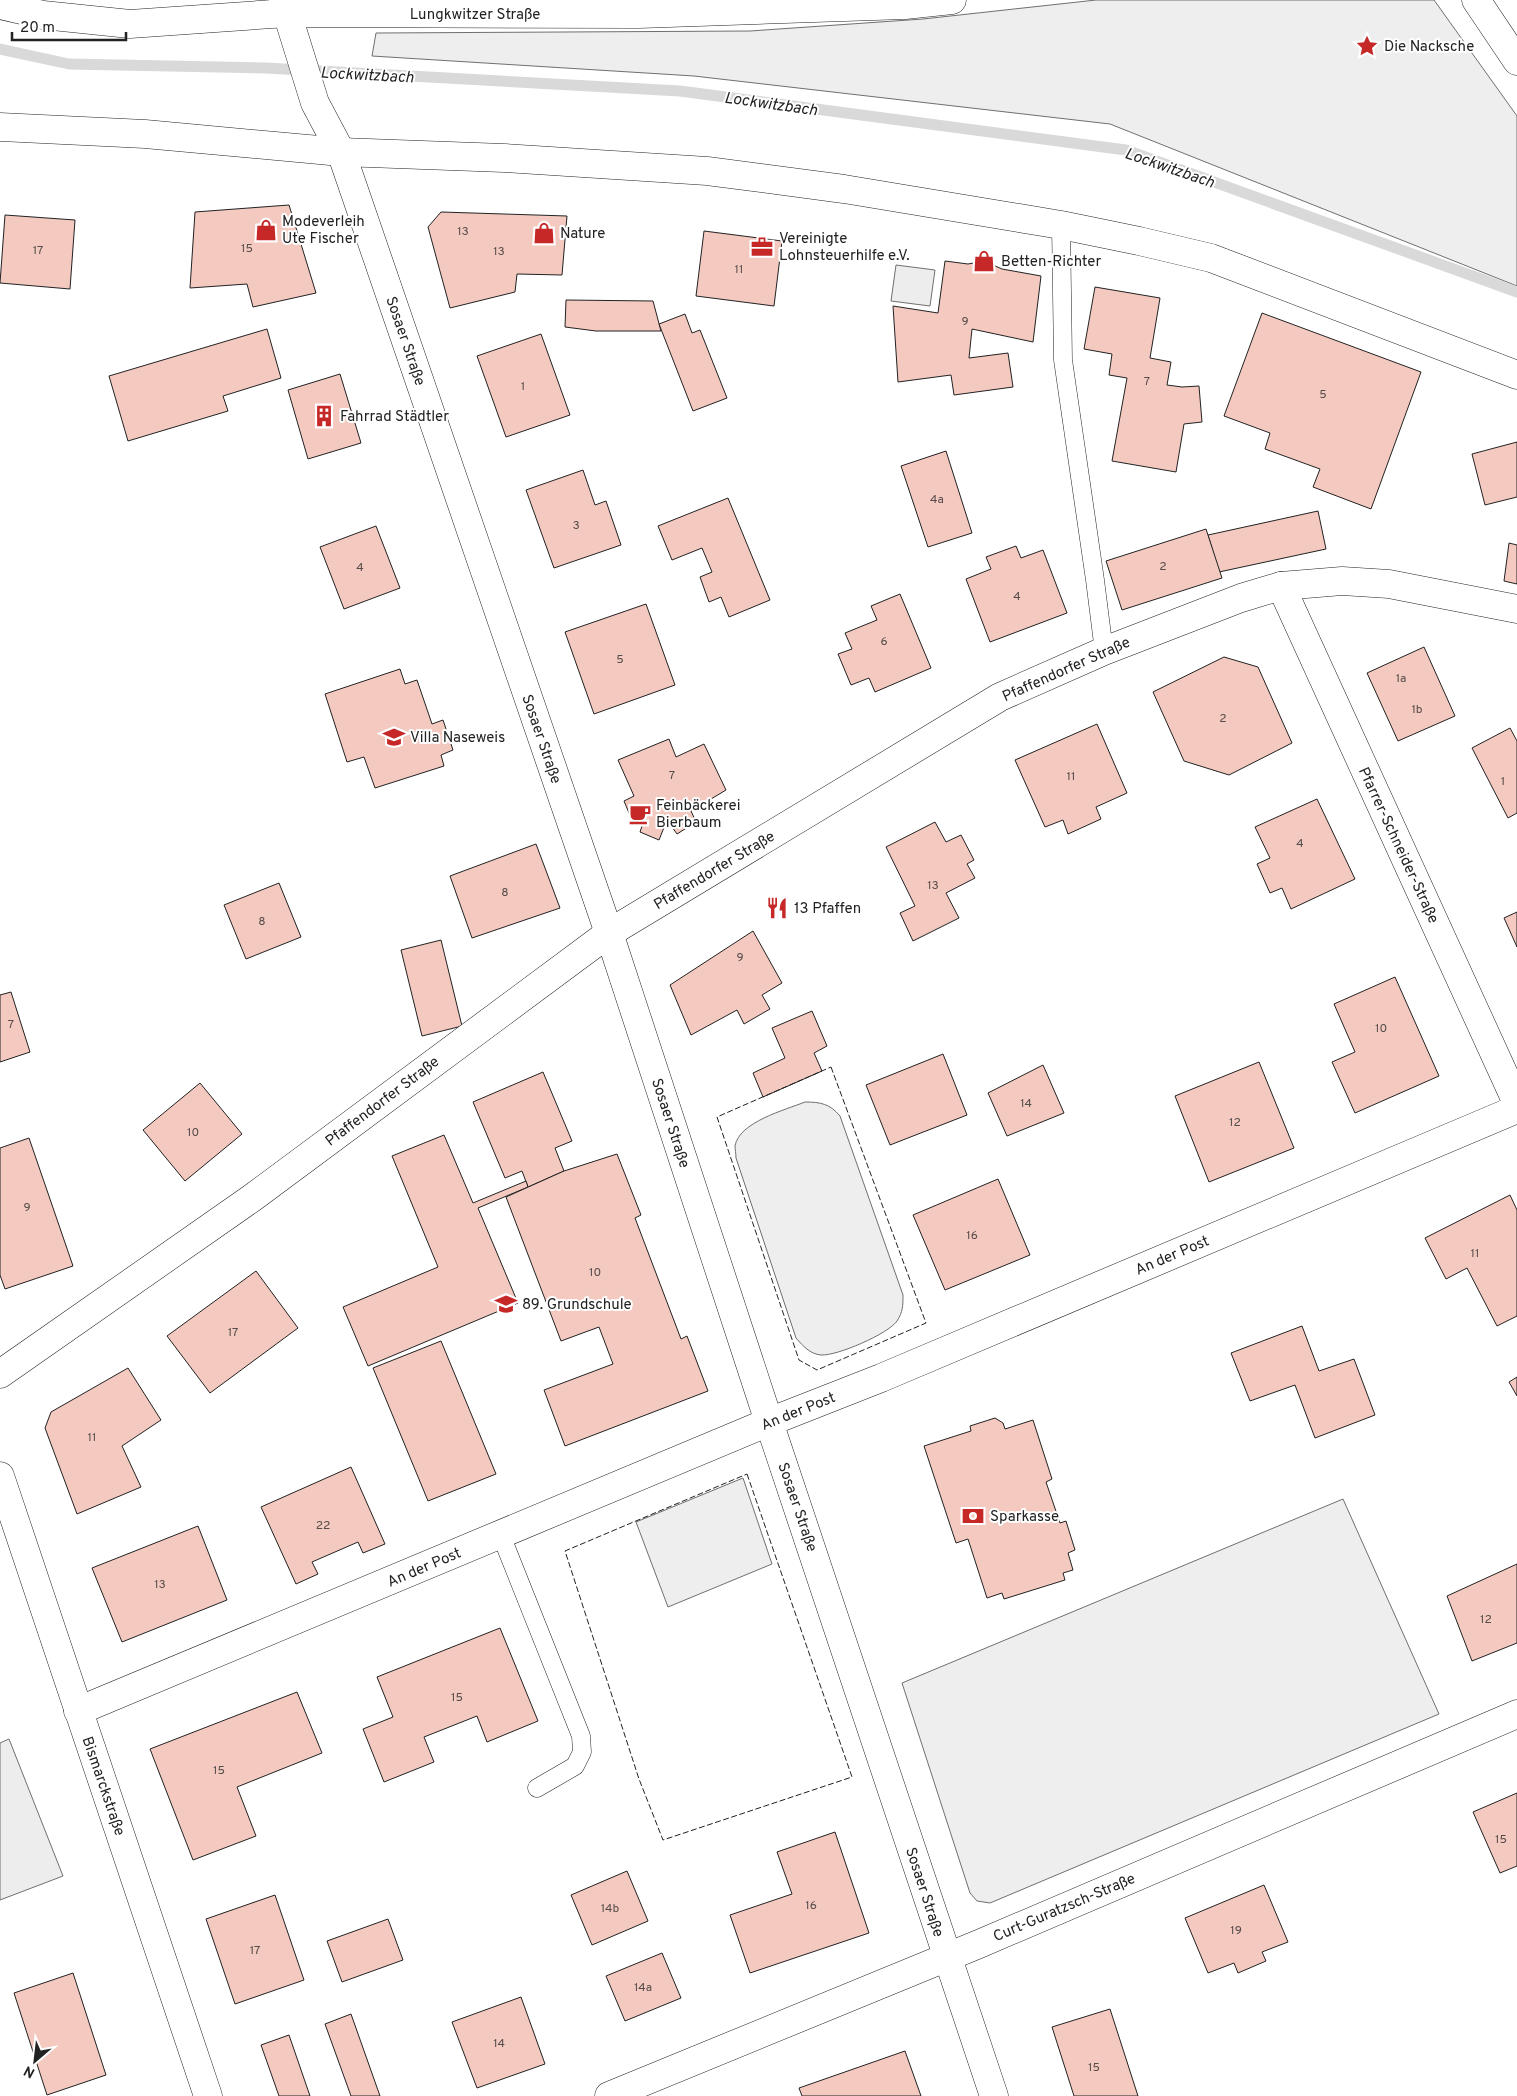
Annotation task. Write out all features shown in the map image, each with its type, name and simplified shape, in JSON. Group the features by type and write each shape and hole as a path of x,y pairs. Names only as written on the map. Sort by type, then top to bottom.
{"street":[{"name":"Lungkwitzer Straße","path":"0,5 43,15 130,24 288,17 639,14 905,5 952,0"},
{"path":"1476,0 1517,61"},
{"name":"Sosaer Straße","path":"288,17 315,103 341,152 609,933 769,1422 994,2096"},
{"path":"0,127 145,134 341,152 504,158 707,171 844,189 1061,226 1139,241 1211,258 1517,375"},
{"name":"Pfaffendorfer Straße","path":"0,1374 252,1198 609,933 1000,697 1104,651 1241,598 1281,586 1342,581 1390,584 1517,609"},
{"name":"Pfarrer-Schneider-Straße","path":"1281,586 1517,1103"},
{"name":"An der Post","path":"78,1711 769,1422 881,1378 1517,1109"},
{"name":"Bismarckstraße","path":"0,1476 208,2096"},
{"name":"Curt-Guratzsch-Straße","path":"610,2096 947,1957 1517,1714"}],"lane":[{"path":"1061,226 1063,360 1104,651"},
{"path":"501,1534 581,1736 582,1752 575,1766 537,1788"}],"shaded area":[{"path":"1096,0 1434,0 1517,116 1517,286 1110,124 694,76 372,56 376,33 750,31 923,19"},
{"path":"896,265 935,270 930,306 891,301"},
{"path":"805,1102 825,1104 840,1116 903,1295 903,1305 897,1321 884,1332 850,1348 821,1355 804,1347 796,1338 736,1158 735,1147 738,1138 754,1124 775,1113"},
{"path":"743,1478 772,1564 668,1607 636,1522"},
{"path":"1343,1499 1439,1714 990,1903 977,1901 970,1893 902,1683"},
{"path":"9,1739 63,1876 0,1900 0,1743"}],"building":[{"path":"289,205 316,293 253,307 247,284 190,288 195,212"},
{"path":"441,212 567,216 562,275 517,274 515,292 450,308 428,227"},
{"path":"5,215 75,220 70,289 0,283"},
{"path":"704,231 782,241 774,306 696,296"},
{"path":"945,261 968,264 984,261 1002,269 1041,276 1033,342 972,329 969,358 1008,353 1013,387 954,395 951,375 898,382 893,306 938,313"},
{"path":"1095,287 1160,298 1150,358 1171,362 1167,385 1182,387 1199,386 1202,422 1184,424 1176,472 1112,461 1127,378 1109,375 1112,354 1084,349"},
{"path":"566,300 653,301 661,331 596,331 565,327"},
{"path":"1262,313 1421,372 1371,509 1313,487 1320,469 1265,449 1270,433 1224,416"},
{"path":"685,314 692,333 700,330 727,398 693,411 659,324"},
{"path":"267,329 281,378 223,396 228,411 128,441 109,376"},
{"path":"541,334 570,415 506,437 477,356"},
{"name":"Fahrrad Städtler","path":"340,374 361,443 308,459 288,390"},
{"path":"1517,442 1517,497 1485,505 1472,454"},
{"path":"946,451 972,533 928,547 901,466"},
{"path":"583,470 595,505 606,501 621,545 554,568 526,490"},
{"path":"728,498 770,600 729,617 721,597 709,602 700,577 712,572 702,548 672,560 658,526"},
{"path":"1318,511 1326,549 1219,572 1208,535"},
{"path":"376,526 400,588 344,609 320,547"},
{"path":"1206,529 1222,578 1122,610 1106,561"},
{"path":"1509,543 1517,545 1517,584 1504,581"},
{"path":"1016,546 1021,558 1043,550 1067,613 990,642 966,579 991,569 986,557"},
{"path":"900,594 931,668 875,692 869,678 851,685 838,654 852,649 845,633 877,620 871,606"},
{"path":"646,604 675,685 594,714 565,632"},
{"path":"1424,647 1455,716 1398,741 1367,673"},
{"path":"1224,657 1258,667 1292,743 1229,775 1184,761 1153,692"},
{"name":"Villa Naseweis","path":"400,669 405,684 417,680 432,724 443,720 453,750 441,755 444,766 375,788 364,757 347,762 325,694"},
{"path":"1097,724 1127,793 1096,807 1101,819 1068,834 1063,820 1045,827 1015,760"},
{"path":"1510,728 1517,741 1517,813 1508,818 1472,748"},
{"path":"669,739 676,757 704,744 726,790 691,811 696,822 677,834 667,820 659,840 640,832 644,820 634,825 624,801 634,796 618,760"},
{"path":"1317,799 1355,879 1291,909 1282,888 1270,893 1257,864 1270,858 1255,827"},
{"path":"935,822 946,842 961,835 974,860 967,864 975,878 946,893 959,918 913,941 900,913 915,906 886,847"},
{"path":"536,844 560,908 472,938 450,876"},
{"path":"279,883 301,937 246,959 224,905"},
{"path":"1517,912 1517,947 1504,918"},
{"path":"753,931 782,983 762,995 770,1009 744,1024 737,1010 691,1035 670,985"},
{"path":"441,940 462,1026 422,1036 401,950"},
{"path":"1395,977 1439,1076 1355,1113 1332,1062 1355,1052 1334,1004"},
{"path":"11,992 30,1052 0,1062 0,995"},
{"path":"812,1011 827,1046 814,1053 822,1071 763,1097 753,1073 785,1058 772,1028"},
{"path":"943,1054 967,1115 890,1145 866,1085"},
{"path":"1259,1062 1294,1148 1209,1182 1175,1096"},
{"path":"1043,1065 1064,1113 1007,1136 988,1093"},
{"path":"543,1072 572,1141 555,1148 564,1171 528,1187 522,1171 505,1178 473,1102"},
{"path":"200,1083 242,1134 185,1181 143,1130"},
{"path":"444,1135 473,1203 526,1181 528,1187 478,1208 518,1303 368,1366 343,1307 438,1267 392,1156"},
{"path":"29,1138 73,1266 5,1289 0,1275 0,1148"},
{"path":"617,1154 641,1215 635,1218 681,1339 687,1336 708,1391 565,1446 544,1390 613,1364 599,1327 561,1341 506,1197 564,1171"},
{"path":"998,1179 1030,1255 945,1290 913,1215"},
{"path":"1510,1195 1517,1210 1517,1316 1497,1326 1467,1268 1446,1279 1425,1238"},
{"path":"256,1271 298,1328 210,1393 167,1336"},
{"path":"1302,1326 1319,1371 1354,1359 1375,1415 1315,1438 1295,1385 1250,1401 1231,1353"},
{"path":"441,1341 496,1474 428,1501 373,1368"},
{"path":"128,1368 161,1420 122,1446 141,1487 77,1514 45,1428 51,1412"},
{"path":"1517,1377 1517,1396 1509,1382"},
{"path":"995,1418 1003,1423 1005,1429 1033,1420 1052,1479 1046,1482 1060,1523 1066,1521 1075,1550 1068,1553 1073,1570 1063,1573 1065,1580 1004,1599 1002,1593 987,1598 968,1539 956,1543 924,1446 971,1431 970,1426"},
{"path":"351,1467 385,1544 363,1553 358,1542 312,1562 318,1574 296,1584 261,1507"},
{"path":"198,1526 227,1600 122,1642 92,1568"},
{"path":"1517,1564 1517,1643 1472,1661 1447,1596"},
{"path":"500,1628 538,1721 487,1742 477,1716 424,1737 434,1762 384,1782 363,1729 393,1717 377,1677"},
{"path":"297,1692 322,1753 237,1787 256,1836 193,1860 150,1749"},
{"path":"1517,1793 1517,1866 1500,1873 1473,1812"},
{"path":"835,1832 869,1933 750,1973 730,1915 792,1894 777,1852"},
{"path":"627,1871 648,1921 592,1945 571,1895"},
{"path":"1264,1885 1288,1942 1262,1952 1266,1961 1238,1973 1234,1963 1208,1973 1185,1918"},
{"path":"275,1895 304,1980 235,2004 206,1919"},
{"path":"388,1919 403,1960 342,1982 327,1941"},
{"path":"662,1953 681,1998 625,2021 606,1976"},
{"path":"73,1973 106,2075 47,2095 14,1993"},
{"path":"521,1997 545,2064 477,2088 452,2022"},
{"path":"1110,2009 1138,2096 1074,2096 1052,2027"},
{"path":"351,2014 380,2096 351,2096 325,2024"},
{"path":"289,2035 310,2096 279,2096 261,2045"},
{"path":"905,2051 921,2096 802,2096 799,2088"}],"waterway":[{"name":"Lockwitzbach","path":"0,49 69,64 266,68 680,91 1126,150 1517,292"}],"fence":[{"path":"831,1067 926,1323 817,1370 799,1360 717,1117 831,1067"},
{"path":"747,1474 852,1777 663,1840 639,1779 565,1551 747,1474"}],"place":[{"name":"Die Nacksche","path":"1367,46"},
{"name":"Modeverleih Ute Fischer","path":"266,230"},
{"name":"Nature","path":"544,233"},
{"name":"Vereinigte Lohnsteuerhilfe e.V.","path":"762,247"},
{"name":"Betten-Richter","path":"984,261"},
{"name":"Fahrrad Städtler","path":"324,416"},
{"name":"Villa Naseweis","path":"394,737"},
{"name":"Feinbäckerei Bierbaum","path":"640,814"},
{"name":"13 Pfaffen","path":"777,908"},
{"name":"89. Grundschule","path":"506,1304"},
{"name":"Sparkasse","path":"973,1516"}]}
